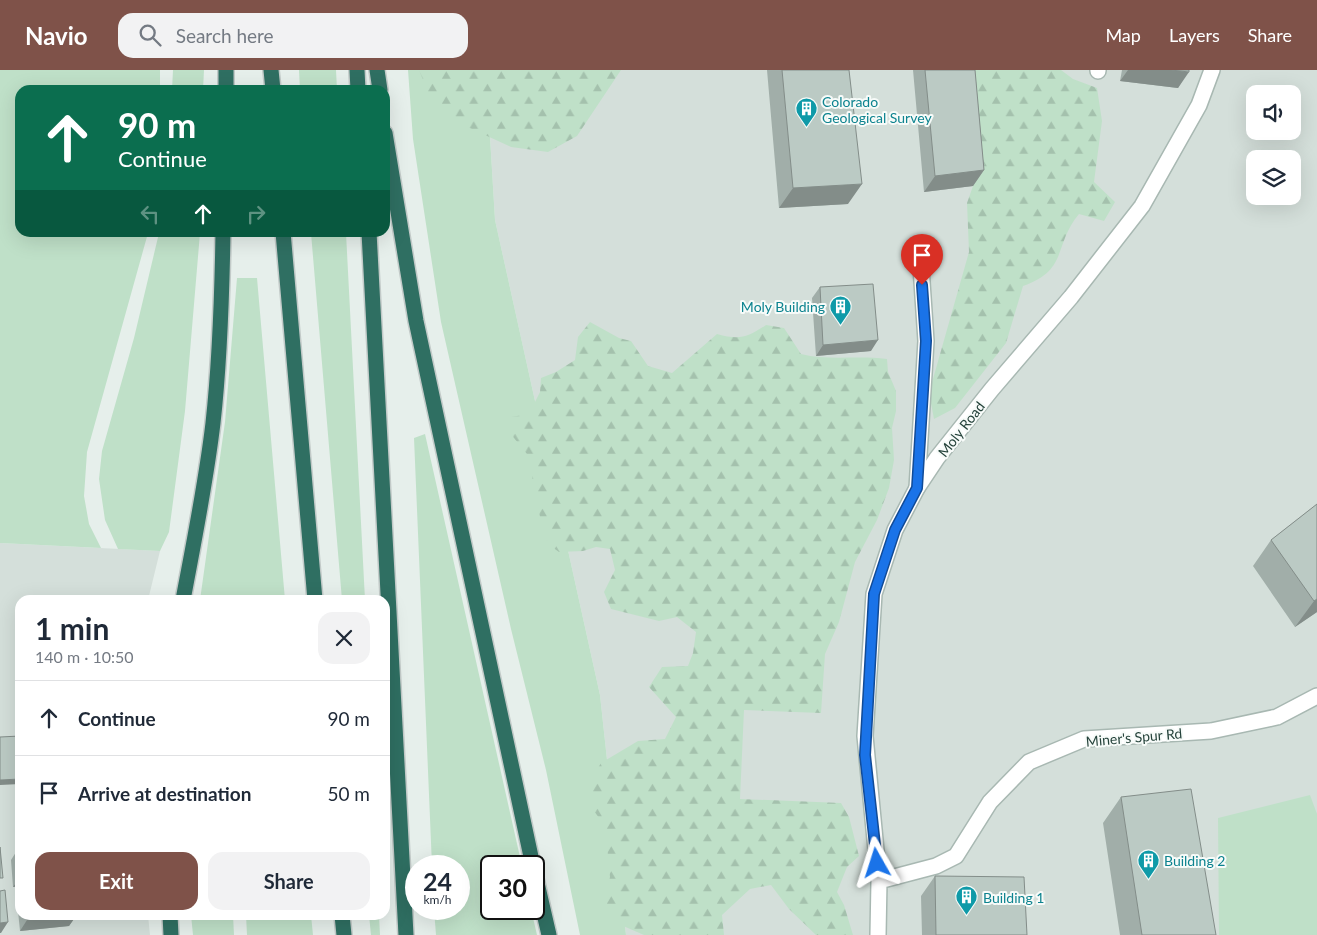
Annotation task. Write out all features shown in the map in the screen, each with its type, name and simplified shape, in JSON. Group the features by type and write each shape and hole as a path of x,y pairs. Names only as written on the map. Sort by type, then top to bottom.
{"highway":[{"path":"226,70 226,85"},
{"path":"271,70 272,85"},
{"path":"357,70 358,85"},
{"path":"377,70 379,85"},
{"path":"390,163 416,321 530,855"},
{"path":"184,595 198,525 213,422 221,314 223,237"},
{"path":"282,237 315,595"},
{"path":"369,237 388,595"},
{"path":"390,631 406,935"},
{"path":"545,918 549,935"},
{"path":"170,920 171,935"},
{"path":"342,920 344,935"}],"street":[{"name":"Moly Road","path":"878,935 879,881 865,755 874,594 895,530 917,488 937,458 1071,297 1142,206 1199,105 1212,70"},
{"path":"917,488 926,341 921,267"},
{"name":"Miner's Spur Rd","path":"879,881 936,866 956,856 990,802 1028,762 1084,739 1211,731 1277,717 1317,696"}],"shaded area":[{"path":"486,70 1317,70 1317,935 626,935 600,695 495,220"},
{"path":"0,543 160,551 149,595 15,595 15,920 148,920 150,935 0,935"}],"green space":[{"path":"0,70 160,70 160,85 15,85 15,237 147,237 87,452 84,496 89,524 101,548 0,543"},
{"path":"173,70 204,70 203,85 172,85"},
{"path":"299,70 336,70 337,85 300,85"},
{"path":"408,70 486,70 495,220 600,695 626,935 580,935 546,770 511,629 441,322 413,139"},
{"path":"419,70 621,70 577,136 548,152 511,147 459,123 432,102"},
{"path":"962,70 1061,70 1073,79 1097,88 1102,121 1094,182 1115,202 1104,221 1079,214 1071,225 1058,256 1048,272 1038,280 1023,286 1006,343 955,408 934,419 929,393 969,252 967,203 973,186"},
{"path":"158,237 200,237 185,411 169,532 160,551 118,549 105,520 99,479 102,451 134,338"},
{"path":"311,237 346,237 365,595 342,595"},
{"path":"237,278 257,278 285,595 201,595 225,422"},
{"path":"590,322 619,338 631,341 648,366 672,373 717,334 743,337 766,325 784,328 801,354 822,357 887,359 888,372 896,391 896,411 892,428 894,460 889,488 877,520 855,562 839,622 825,654 821,713 744,710 740,799 841,803 849,817 859,856 847,867 837,892 844,905 853,935 816,935 789,909 771,885 750,889 722,915 724,935 644,935 614,922 605,899 610,877 605,826 594,811 592,778 601,763 638,741 665,739 676,717 649,687 662,667 688,666 693,653 696,632 677,617 659,621 611,609 604,592 615,570 610,549 596,547 583,551 559,552 548,544 533,492 531,459 510,433 511,417 529,414 540,392 541,378 556,372 575,360 578,337"},
{"path":"425,434 520,855 480,855 480,920 534,920 537,935 436,935 435,920 470,920 470,855 432,855 414,438"},
{"path":"1310,795 1317,814 1317,935 1219,935 1218,818"},
{"path":"192,920 233,920 234,935 193,935"},
{"path":"246,920 312,920 313,935 247,935"},
{"path":"370,920 379,920 380,935 371,935"}],"building":[{"name":"Colorado Geological Survey","path":"782,70 849,70 862,184 793,188"},
{"path":"925,70 975,70 984,170 935,176"},
{"path":"1171,70 1189,70 1189,72"},
{"name":"Moly Building","path":"873,284 878,340 823,345 820,287"},
{"path":"1317,504 1317,599 1314,601 1271,540"},
{"path":"15,736 15,779 0,780 0,737"},
{"path":"1191,789 1216,935 1142,935 1121,797"},
{"path":"0,847 3,878 0,878"},
{"path":"935,876 1024,877 1027,935 936,935"},
{"path":"5,890 8,922 0,923 0,891"}],"place":[{"name":"Colorado Geological Survey","path":"806,128"},
{"name":"Moly Building","path":"841,325"},
{"name":"Building 2","path":"1148,879"},
{"name":"Building 1","path":"967,916"}],"route":[{"path":"877,863 865,755 874,594 895,530 917,488 926,341 922,285"}]}
